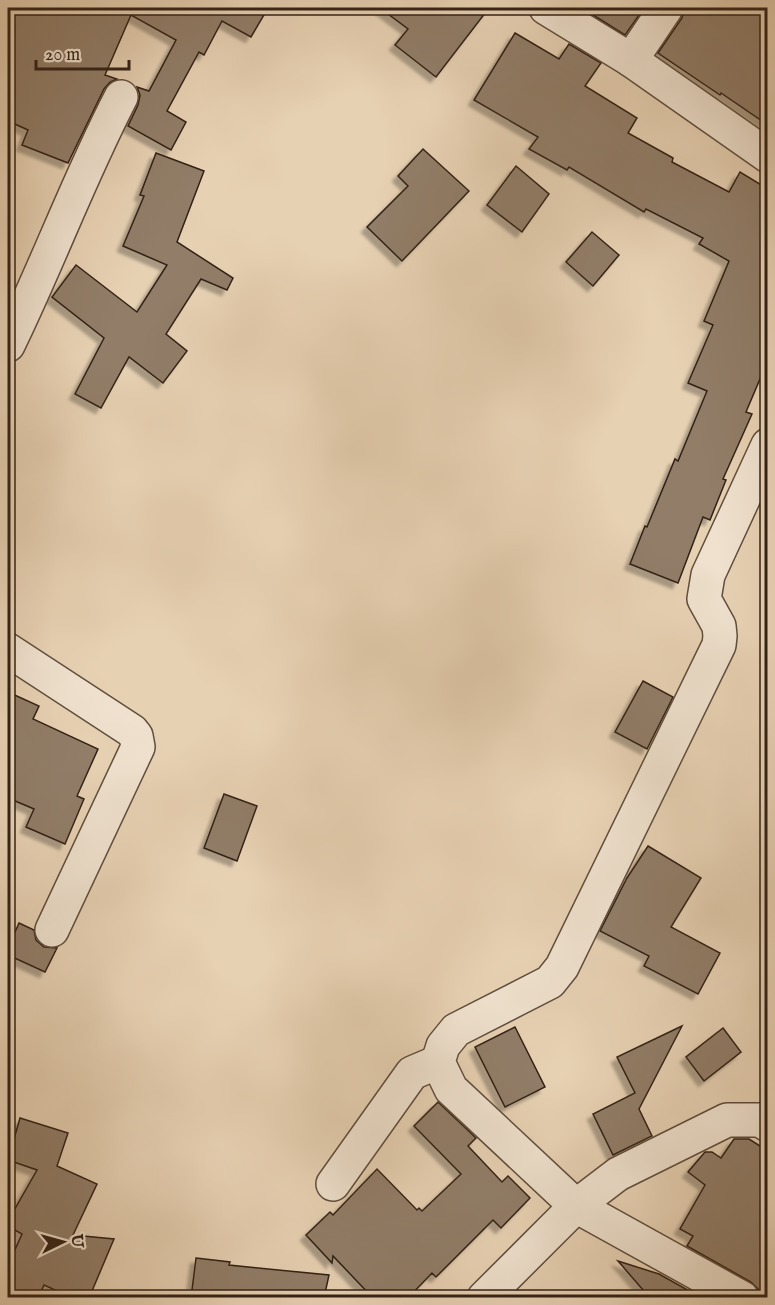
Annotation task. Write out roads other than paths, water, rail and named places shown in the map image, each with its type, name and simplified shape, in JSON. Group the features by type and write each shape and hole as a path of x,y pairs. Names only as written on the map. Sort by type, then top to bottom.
{"street":[{"path":"546,8 630,60 768,156"},
{"path":"630,60 666,8"},
{"path":"8,345 99,139 121,97"},
{"path":"742,1298 576,1206 451,1089 438,1062 443,1046 456,1030 550,981 562,967 719,645 719,626 704,599 708,575 768,445"},
{"path":"8,650 132,731 138,741 138,747 51,930"},
{"path":"333,1184 412,1072 438,1062"},
{"path":"484,1298 576,1206 618,1174 727,1120 760,1120 768,1125"}]}
